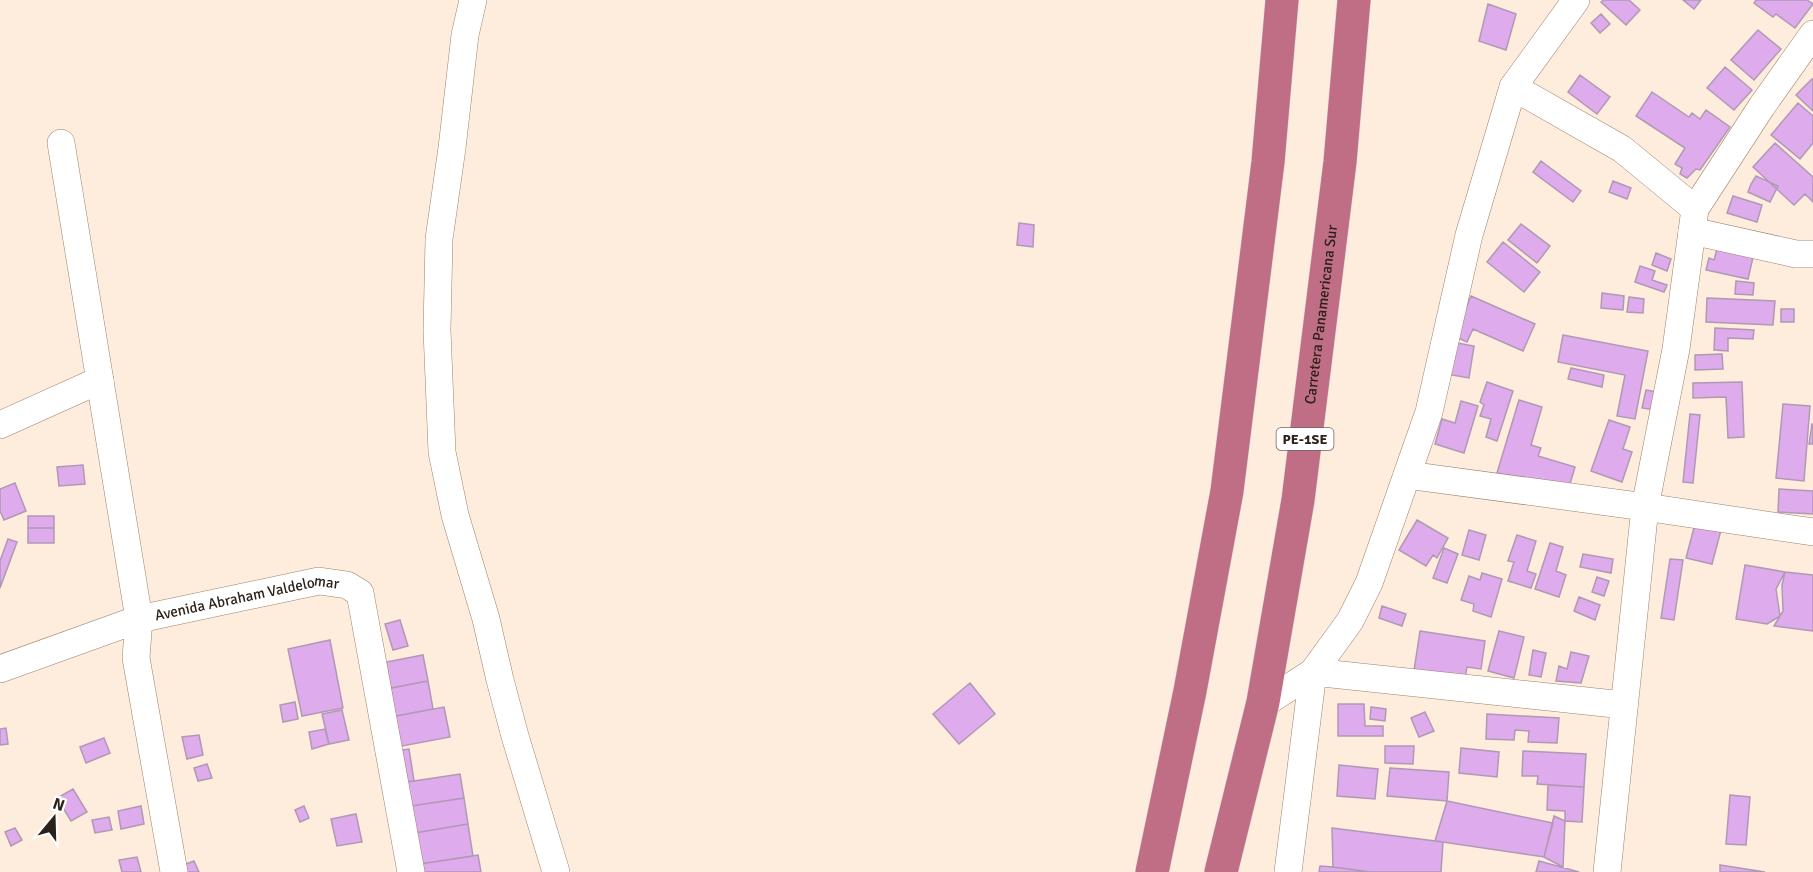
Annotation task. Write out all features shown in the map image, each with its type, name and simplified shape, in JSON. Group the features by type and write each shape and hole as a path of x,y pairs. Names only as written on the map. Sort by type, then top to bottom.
{"highway":[{"path":"1152,872 1190,691 1227,491 1269,162 1282,0"},
{"name":"Carretera Panamericana Sur","path":"1221,872 1262,705 1298,500 1340,162 1354,0"}],"street":[{"path":"473,0 465,35 439,239 437,330 442,452 454,515 486,619 515,736 556,872"},
{"path":"1262,705 1313,672 1350,621 1360,603 1430,412 1469,235 1513,87 1576,0"},
{"path":"1607,872 1645,507 1676,349 1694,220 1762,106 1813,34"},
{"path":"1513,87 1623,149 1694,220 1796,254 1813,254"},
{"path":"61,143 139,619 136,658 174,872"},
{"path":"0,425 100,380"},
{"path":"1407,475 1813,532"},
{"name":"Avenida Abraham Valdelomar","path":"0,669 139,619 319,581 347,585 360,593 411,872"},
{"path":"1313,672 1624,705"},
{"path":"1288,872 1313,672"}],"building":[{"path":"1629,0 1640,10 1626,25 1601,2"},
{"path":"1683,0 1701,0 1694,9"},
{"path":"1756,0 1807,0 1813,4 1795,28 1776,14 1773,17 1754,3"},
{"path":"1488,4 1516,14 1506,50 1479,41"},
{"path":"1601,14 1610,24 1600,33 1591,23"},
{"path":"1758,30 1781,49 1754,80 1731,60"},
{"path":"1725,67 1752,90 1734,110 1707,88"},
{"path":"1580,75 1610,97 1597,114 1568,92"},
{"path":"1813,79 1813,111 1796,95"},
{"path":"1652,92 1689,117 1692,113 1700,119 1706,110 1730,127 1700,170 1696,169 1687,178 1680,174 1682,168 1675,164 1685,148 1636,116"},
{"path":"1798,103 1813,116 1813,143 1800,159 1771,135"},
{"path":"1775,143 1813,177 1813,202 1805,194 1794,205 1753,167"},
{"path":"1541,161 1581,191 1573,202 1533,172"},
{"path":"1756,176 1778,186 1770,202 1748,192"},
{"path":"1613,181 1631,188 1627,199 1609,192"},
{"path":"1733,196 1762,205 1757,222 1727,213"},
{"path":"1019,223 1034,225 1033,247 1017,245"},
{"path":"1521,224 1550,246 1537,263 1508,240"},
{"path":"1503,242 1540,272 1524,292 1487,262"},
{"path":"1718,245 1754,253 1748,279 1706,270 1709,258 1714,260"},
{"path":"1656,253 1671,259 1667,271 1652,265"},
{"path":"1640,266 1655,271 1652,280 1667,285 1664,292 1635,282"},
{"path":"1736,281 1754,283 1753,295 1735,294"},
{"path":"1602,293 1624,296 1623,310 1601,308"},
{"path":"1471,296 1535,324 1523,351 1473,329 1467,342 1454,336"},
{"path":"1629,297 1644,299 1643,313 1627,312"},
{"path":"1707,298 1775,301 1773,325 1706,322"},
{"path":"1781,309 1794,309 1794,322 1781,322"},
{"path":"1715,328 1754,330 1753,339 1728,338 1728,351 1714,350"},
{"path":"1563,335 1648,351 1635,419 1617,416 1625,375 1558,362"},
{"path":"1452,342 1474,346 1469,378 1446,374"},
{"path":"1722,354 1723,369 1695,370 1695,355"},
{"path":"1571,368 1604,375 1602,387 1568,379"},
{"path":"1487,382 1513,391 1497,441 1486,437 1491,419 1480,416 1484,405 1480,402"},
{"path":"1742,382 1744,437 1728,438 1726,397 1693,398 1693,383"},
{"path":"1646,390 1658,392 1655,410 1642,408"},
{"path":"1519,400 1542,407 1531,445 1541,448 1538,456 1575,467 1567,494 1497,473"},
{"path":"1461,401 1478,406 1464,453 1435,444 1442,419 1455,423"},
{"path":"1783,404 1810,406 1804,481 1776,478"},
{"path":"1690,414 1700,415 1693,483 1683,482"},
{"path":"1609,420 1630,427 1623,449 1632,452 1622,482 1591,471"},
{"path":"1812,424 1813,444 1809,444"},
{"path":"83,465 85,484 59,486 57,467"},
{"path":"15,483 26,511 4,520 0,511 0,489"},
{"path":"1779,489 1813,491 1813,514 1778,512"},
{"path":"28,516 54,516 54,528 28,528"},
{"path":"1417,520 1448,538 1437,558 1433,555 1426,566 1399,550"},
{"path":"1695,524 1721,530 1712,564 1686,558"},
{"path":"28,528 54,528 54,543 28,543"},
{"path":"1469,530 1486,535 1479,560 1462,555"},
{"path":"1517,535 1536,541 1527,571 1536,574 1531,588 1508,581 1514,562 1508,561"},
{"path":"8,539 17,542 0,588 0,561"},
{"path":"1550,543 1563,547 1556,571 1566,575 1559,597 1535,589"},
{"path":"1444,548 1458,554 1447,583 1433,578"},
{"path":"1583,554 1613,559 1611,573 1580,567"},
{"path":"1670,559 1683,560 1674,620 1661,618"},
{"path":"1745,565 1785,572 1776,589 1780,616 1767,624 1736,619"},
{"path":"1785,572 1813,575 1813,631 1774,626 1783,611 1782,585"},
{"path":"1482,573 1502,579 1491,617 1473,611 1474,604 1461,600 1469,576 1480,580"},
{"path":"1597,577 1609,581 1604,596 1592,592"},
{"path":"1579,597 1600,605 1595,620 1574,611"},
{"path":"1382,606 1406,614 1402,626 1379,618"},
{"path":"400,620 408,646 393,650 385,624"},
{"path":"1420,631 1485,641 1481,669 1467,667 1464,685 1413,677"},
{"path":"1499,631 1524,637 1514,678 1488,671"},
{"path":"330,640 343,708 302,716 288,649"},
{"path":"1533,650 1546,653 1541,677 1529,675"},
{"path":"1571,652 1589,656 1581,683 1556,681 1559,666 1567,669"},
{"path":"423,655 428,681 386,689 381,663"},
{"path":"428,681 433,709 391,717 386,689"},
{"path":"970,683 995,714 959,744 933,714"},
{"path":"295,702 298,719 283,722 280,705"},
{"path":"1338,704 1364,704 1365,726 1383,726 1383,736 1338,736"},
{"path":"444,707 450,737 397,747 391,717"},
{"path":"1371,707 1386,709 1385,721 1370,719"},
{"path":"342,710 349,740 329,744 322,714"},
{"path":"1425,712 1434,731 1419,737 1411,718"},
{"path":"1487,714 1559,718 1557,743 1528,742 1529,731 1515,730 1514,740 1486,739"},
{"path":"6,728 8,744 0,745 0,729"},
{"path":"325,729 329,744 312,749 309,732"},
{"path":"199,735 203,755 187,759 182,737"},
{"path":"104,738 110,753 86,763 80,747"},
{"path":"1385,746 1414,746 1413,764 1385,763"},
{"path":"1461,748 1499,752 1497,777 1459,773"},
{"path":"409,749 414,781 401,783 396,751"},
{"path":"1523,751 1586,754 1584,787 1537,784 1538,776 1522,776"},
{"path":"207,764 212,778 198,781 194,768"},
{"path":"1339,765 1378,769 1375,799 1337,796"},
{"path":"1390,768 1449,772 1447,801 1387,796"},
{"path":"460,774 464,798 405,807 401,783"},
{"path":"1548,785 1584,787 1582,822 1565,821 1565,811 1547,810"},
{"path":"73,789 87,812 71,821 57,798"},
{"path":"1730,795 1750,797 1746,845 1726,844"},
{"path":"464,798 468,824 409,834 405,807"},
{"path":"1447,801 1553,823 1544,857 1435,841"},
{"path":"141,806 144,824 121,829 118,811"},
{"path":"304,806 309,818 300,822 295,810"},
{"path":"356,814 362,842 337,846 331,819"},
{"path":"1554,816 1565,821 1563,867 1544,857"},
{"path":"109,817 112,830 95,833 92,820"},
{"path":"468,824 473,856 414,865 409,834"},
{"path":"15,828 22,840 11,846 5,832"},
{"path":"1332,828 1443,842 1441,872 1370,872 1333,867"},
{"path":"478,855 481,872 415,872 414,865"},
{"path":"137,857 141,872 122,872 119,860"},
{"path":"194,861 199,872 184,872 181,866"},
{"path":"1539,861 1579,872 1536,872"},
{"path":"1720,865 1765,872 1720,872"},
{"path":"1320,866 1333,867 1370,872 1319,872"}]}
